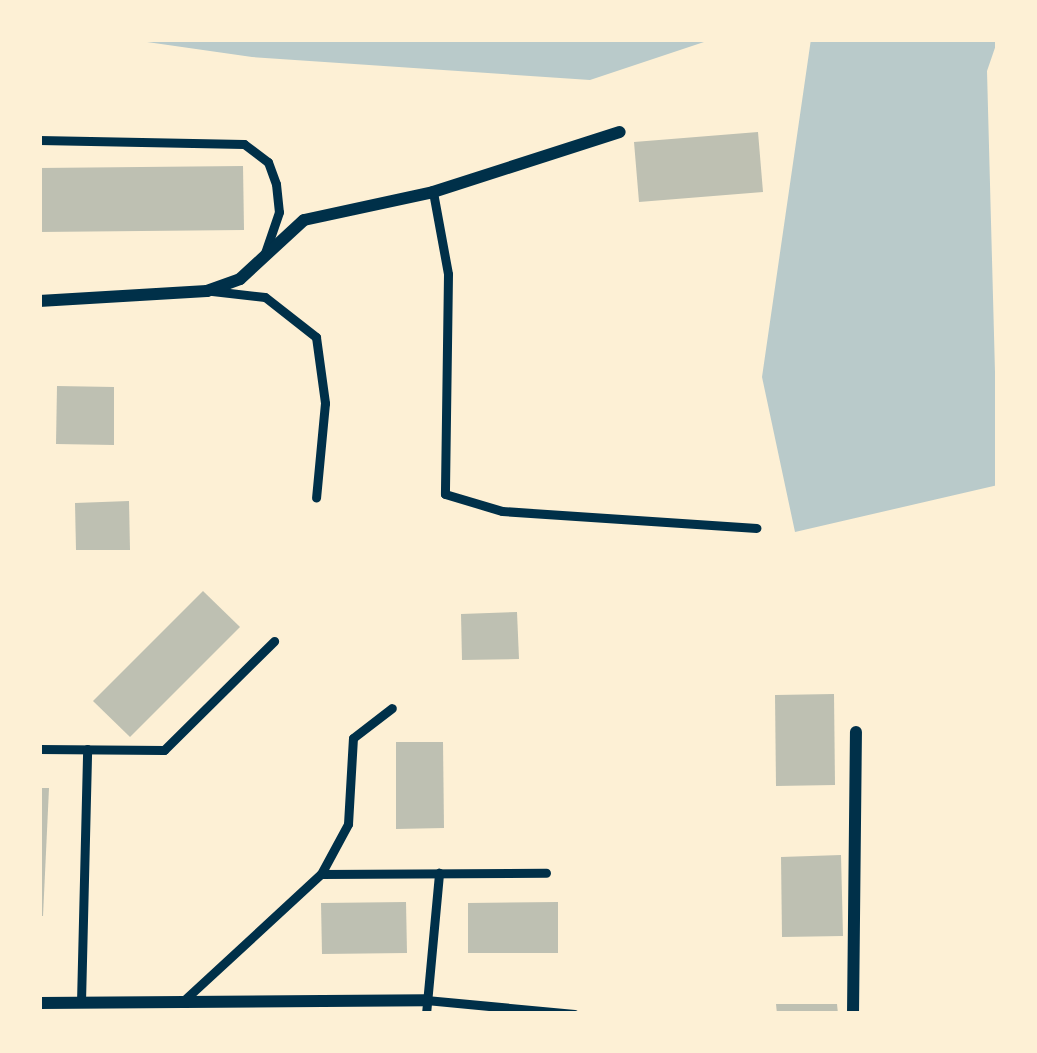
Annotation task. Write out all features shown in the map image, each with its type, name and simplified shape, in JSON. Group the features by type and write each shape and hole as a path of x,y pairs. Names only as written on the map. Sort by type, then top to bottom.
{"street":[{"path":"39,301 207,291 240,279 304,220 434,192 620,132"},
{"path":"854,1014 856,732"},
{"path":"39,1003 426,1007"}],"lane":[{"path":"39,140 230,141 255,150 268,162 279,212 262,260"},
{"path":"434,192 448,274 445,494 502,512 756,528"},
{"path":"207,291 266,296 316,337 325,403 316,498"},
{"path":"39,749 164,750 274,641"},
{"path":"181,1003 321,874 348,824 353,738 392,708"},
{"path":"81,1002 87,749"},
{"path":"439,873 426,1007 574,1014"},
{"path":"321,874 546,873"}],"shaded area":[{"path":"126,39 713,39 590,80 252,57"},
{"path":"811,39 998,39 987,71 998,485 795,532 762,377"}],"building":[{"path":"758,132 763,192 639,202 634,142"},
{"path":"243,166 244,230 39,232 39,168"},
{"path":"57,386 114,387 114,445 56,444"},
{"path":"129,501 130,550 76,550 75,503"},
{"path":"203,591 240,627 130,737 93,701"},
{"path":"517,612 519,659 462,660 461,614"},
{"path":"834,694 835,785 776,786 775,695"},
{"path":"396,742 443,742 444,828 396,829"},
{"path":"39,788 49,788 43,916 39,916"},
{"path":"841,855 843,936 782,937 781,857"},
{"path":"406,902 407,953 322,954 321,903"},
{"path":"558,902 558,953 468,953 468,903"},
{"path":"776,1004 837,1004 838,1014 777,1014"}]}
